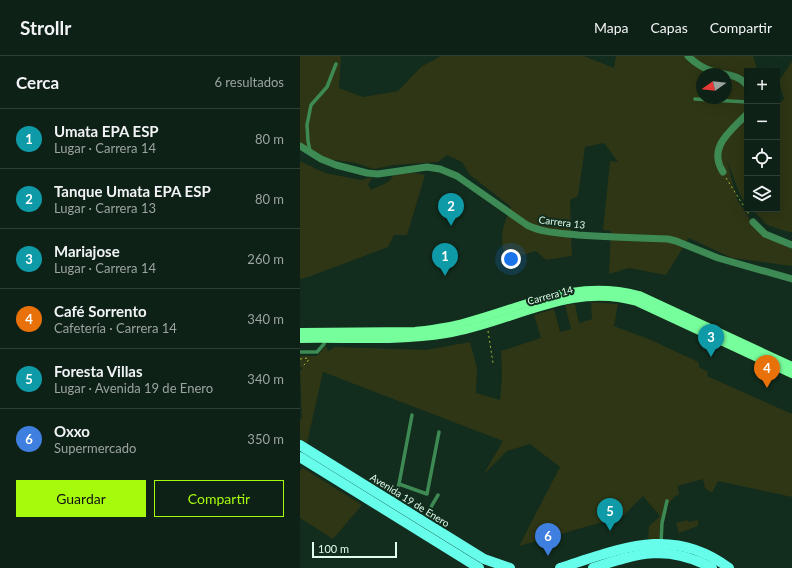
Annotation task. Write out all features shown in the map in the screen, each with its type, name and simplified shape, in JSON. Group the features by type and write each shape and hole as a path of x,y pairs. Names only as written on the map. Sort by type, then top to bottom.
{"main road":[{"name":"Carrera 14","path":"300,332 415,331 439,328 466,322 561,293 581,290 606,289 639,295 792,366"},
{"name":"Carrera 14","path":"300,339 416,338 467,330 563,300 594,296 622,297 637,302 792,374"},
{"name":"Avenida 19 de Enero","path":"300,445 484,560 499,567 510,568"},
{"path":"300,457 479,568"},
{"path":"560,568 629,546 694,549 712,557 730,568"},
{"path":"593,568 614,565 631,556 661,548 691,558 712,568"}],"street":[{"path":"688,56 697,65 711,71 736,76 744,81"},
{"path":"722,170 717,159 717,152 720,143 744,117"},
{"name":"Carrera 13","path":"300,146 321,159 336,165 367,173 378,174 427,167 440,169 457,176 536,230 613,238 668,239 718,258 792,279"},
{"path":"753,222 765,234 792,246"}],"lane":[{"path":"310,152 307,125 311,105 327,87 336,64"},
{"path":"694,99 744,102"},
{"path":"300,352 317,352 324,344 324,338"},
{"path":"393,504 399,484 412,415"},
{"path":"399,484 427,494 439,432"},
{"path":"422,522 438,495"},
{"path":"661,548 662,523 666,501"}],"path":[{"path":"722,170 753,222"},
{"path":"487,324 493,363"},
{"path":"300,359 308,358 302,367"}],"green space":[{"path":"300,56 341,56 339,88 363,97 398,91 421,67 441,56 584,56 614,68 616,56 753,56 757,68 744,68 744,200 741,197 727,161 737,199 744,212 757,231 792,249 792,266 732,258 689,238 666,275 629,268 609,274 611,231 603,230 610,161 618,162 604,143 585,147 578,196 570,200 572,256 546,260 536,251 506,260 502,233 511,207 470,175 462,162 447,155 438,162 394,165 374,169 356,163 328,159 300,143"},
{"path":"792,61 792,232 767,225 755,212 780,212 780,103 784,99 780,79"},
{"path":"300,161 325,173 361,180 372,177 368,185 371,190 388,182 395,174 417,173 425,175 407,235 394,235 388,247 300,279"},
{"path":"591,302 618,304 614,326 651,340 694,360 699,363 699,367 708,372 707,376 792,414 792,497 718,481 712,493 705,488 703,479 678,486 679,495 675,496 665,508 667,512 660,527 659,539 648,540 649,526 660,516 643,496 623,516 519,546 560,467 530,444 507,451 483,475 503,441 323,372 307,443 300,439 300,419 302,419 300,371 303,368 300,367 300,356 317,356 326,346 328,351 335,347 426,350 470,342 477,368 476,393 500,400 502,377 501,351 541,338 534,315 554,309 560,332 571,329 565,305 575,304 579,323 592,319"},
{"path":"303,468 362,505 333,539 300,518 300,471"},
{"path":"687,520 688,522 698,520 698,526 679,533 676,523"}],"place":[{"name":"Tanque Umata EPA ESP","path":"451,226"},
{"name":"Umata EPA ESP","path":"445,276"},
{"name":"Mariajose","path":"711,357"},
{"name":"Café Sorrento","path":"767,388"},
{"name":"Foresta Villas","path":"610,531"},
{"name":"Oxxo","path":"548,556"}]}
